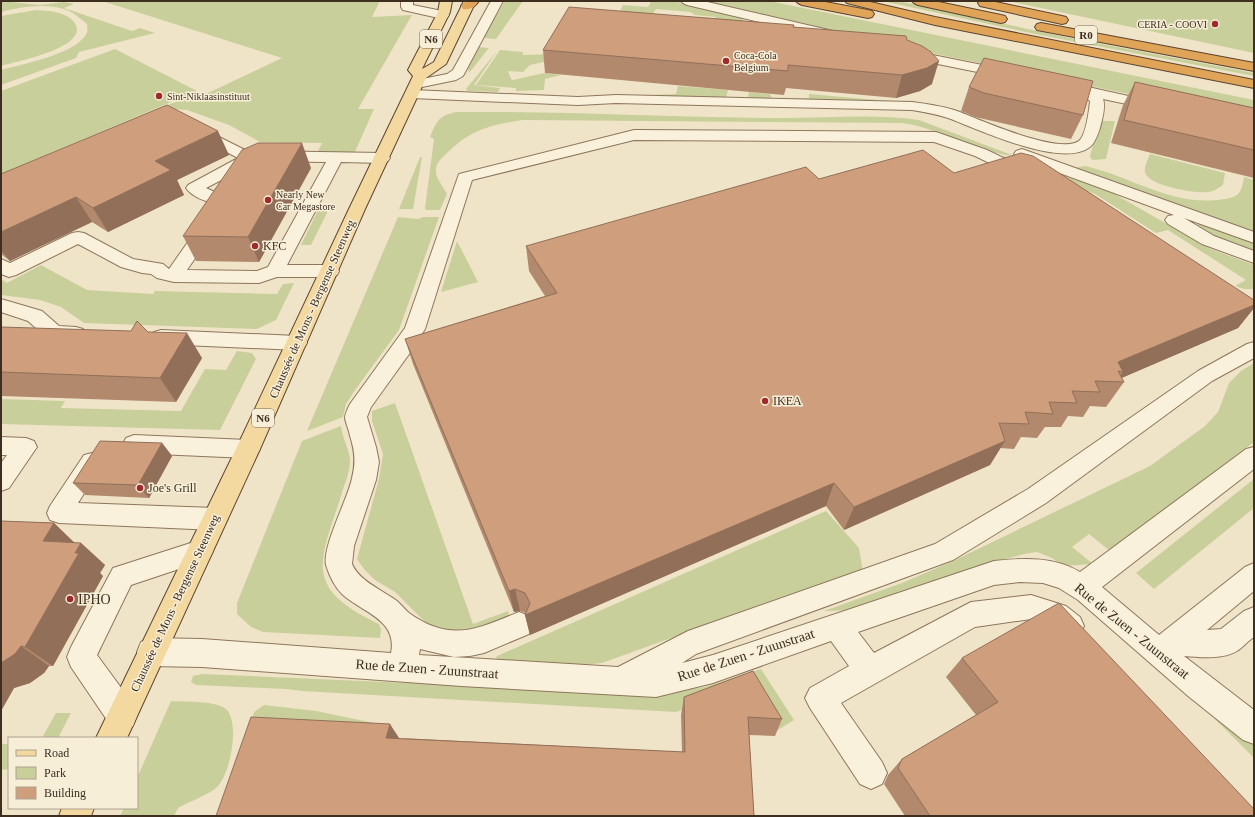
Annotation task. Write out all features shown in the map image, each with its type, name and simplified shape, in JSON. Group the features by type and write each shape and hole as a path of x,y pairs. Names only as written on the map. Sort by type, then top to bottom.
{"highway":[{"path":"802,1 1010,42 1078,50"},
{"name":"R0","path":"852,1 935,21 1254,84"},
{"name":"R0","path":"918,1 1023,23 1254,67"},
{"path":"978,1 1036,15 1207,51 1254,64"}],"main road":[{"name":"Chaussée de Mons - Bergense Steenweg","path":"117,726 248,449 414,90 416,70 443,15 446,1"},
{"name":"N6","path":"414,90 439,64 470,3"}],"street":[{"path":"407,1 407,7 443,15"},
{"path":"414,90 451,77 458,73 497,1"},
{"path":"687,1 804,27 857,41"},
{"path":"894,50 917,56 1020,76"},
{"path":"1051,83 1172,110"},
{"path":"578,101 616,99 912,106 950,114 1040,147 1064,150 1076,149 1085,144 1096,118 1098,100 1082,89"},
{"path":"414,90 578,101 767,111 906,114 922,117 1254,238"},
{"path":"414,90 704,113 767,111"},
{"path":"186,125 249,158"},
{"path":"519,625 484,640 470,643 454,644 421,636 398,621 389,610 352,586 344,576 339,564 341,546 364,480 367,462 365,447 356,417 361,404 405,344 414,329 465,177 634,134 936,137 981,153 1004,165 1040,180"},
{"path":"889,136 905,145 931,152 1004,165"},
{"path":"225,192 188,184 257,156 334,161"},
{"path":"174,276 225,192 245,170 251,166 259,164 382,158"},
{"path":"275,271 334,161"},
{"path":"1119,190 1208,240 1254,257"},
{"path":"1,265 9,271 78,237 127,264 156,268 164,274 174,276 259,276 275,271 330,271"},
{"path":"1,306 35,316 54,333 93,334"},
{"path":"140,336 297,343"},
{"path":"620,681 688,644 944,552 1037,496 1205,376 1254,349"},
{"path":"215,518 59,513 108,443 248,449"},
{"path":"1,446 26,447 1,481"},
{"path":"1081,587 1254,456"},
{"path":"117,726 81,657 122,576 200,551"},
{"name":"Rue de Zuen - Zuunstraat","path":"151,652 202,653 438,670 656,683 713,669 994,573 1020,570 1043,571 1066,578 1081,587 1166,647 1198,686 1254,729"},
{"path":"1166,647 1254,575"},
{"path":"870,773 820,698 970,615 1031,607 1056,615 1076,630 1088,642"},
{"path":"1166,647 1226,642 1254,620"},
{"path":"398,621 407,645 403,667"},
{"path":"836,626 870,670"},
{"path":"438,670 445,651 454,644"}],"green space":[{"path":"1,1 40,5 64,2 74,4 64,8 132,31 140,28 155,33 79,52 76,58 1,85 1,70 48,57 72,47 87,33 87,24 71,12 61,8 35,6 1,12"},
{"path":"102,1 380,1 372,17 412,15 358,109 374,109 354,154 317,153 322,143 260,142 229,125 187,110 174,109 1,175 199,92 206,94 282,58"},
{"path":"505,1 523,1 496,39 483,38"},
{"path":"642,1 673,1 736,15 742,18 744,22 714,24 716,17 695,15 690,12 656,9 653,14 625,14 620,11 623,5 648,7 651,2"},
{"path":"701,1 769,1 1254,100 1254,120 922,51"},
{"path":"882,1 898,1 1065,37 1254,73 1254,76 1035,34"},
{"path":"1008,1 1254,1 1254,53"},
{"path":"36,10 56,12 70,18 74,22 77,31 72,39 63,46 50,52 1,66 1,16"},
{"path":"479,47 489,48 469,73 468,69"},
{"path":"115,49 197,91 1,174 1,91"},
{"path":"498,50 474,85 500,88 498,92 468,91 466,89"},
{"path":"500,50 523,52 523,55 555,54 548,61 530,65 523,72 508,71 511,79 513,80 544,73 561,75 545,79 544,90 516,91 516,88 476,85"},
{"path":"678,86 728,90 726,98 628,96 676,94"},
{"path":"749,92 770,94 772,99 809,98 809,94 901,102 752,99 748,97"},
{"path":"456,112 535,112 771,118 901,118 919,120 1012,155 1004,155 985,150 914,125 902,123 522,120 500,124 472,134 446,154 437,164 436,174 447,194 440,210 426,210 425,208 434,139 430,137 434,127 442,117"},
{"path":"1100,121 1115,121 1106,159 1094,160 1091,159 1090,156"},
{"path":"1150,154 1225,173 1223,185 1209,192 1194,192 1163,185 1148,177 1145,172"},
{"path":"996,155 1026,160 1109,191 1211,249 1254,265 1254,289 1244,289 1235,286 1246,280 1168,230 1156,233 1095,194"},
{"path":"420,157 422,157 413,209 399,209"},
{"path":"1085,166 1118,176 1166,194 1200,200 1217,200 1233,197 1238,194 1244,177 1254,180 1254,234 1074,168"},
{"path":"320,206 330,207 311,245 301,245"},
{"path":"398,217 418,219 423,217 439,217 399,330 355,390 346,404 343,417 307,431"},
{"path":"1199,223 1254,243 1254,251 1216,237 1196,226"},
{"path":"457,241 478,282 441,292"},
{"path":"41,265 87,290 153,294 155,291 277,294 283,284 294,283 276,320 257,329 84,323 61,307 40,300 1,295 1,279 7,283"},
{"path":"237,351 252,353 256,359 220,430 1,424 1,399 65,401 61,408 181,411 205,369 226,370"},
{"path":"1254,363 1254,442 1110,551 1089,534 1072,547 1093,564 1063,566 1052,558 1037,552 1024,554 995,562 866,610 824,611 902,583 953,561 1150,466 1205,426 1218,412 1229,383 1241,371"},
{"path":"395,403 473,624 508,611 510,618 473,633 452,632 429,626 395,592 375,580 357,559 379,479 383,454 372,421 372,411"},
{"path":"341,426 349,453 350,465 347,479 327,540 323,557 323,572 328,586 338,598 355,611 379,624 381,630 380,638 263,632 251,627 237,614 237,603 302,441"},
{"path":"1254,479 1254,508 1154,589 1136,573"},
{"path":"826,511 859,548 863,572 804,590 602,663 582,665 495,661 497,656"},
{"path":"761,669 794,720 776,731 749,686 676,712 196,685 191,682 193,676 202,674 660,694 704,687"},
{"path":"1192,696 1254,745 1254,758"},
{"path":"171,701 209,703 227,710 231,717 233,727 232,750 225,773 221,782 216,788 178,808 174,816 120,816 124,809 138,809 138,776"},
{"path":"264,705 316,711 379,724 231,816 254,712"},
{"path":"56,713 71,713 59,737 43,737"},
{"path":"1,744 8,744 8,769 1,770"}],"building":[{"path":"569,7 794,25 793,27 906,36 907,40 922,46 931,52 939,61 927,68 902,75 788,65 788,71 543,50"},
{"path":"984,58 1093,81 1083,115 984,93 969,87"},
{"path":"1135,82 1254,108 1254,150 1124,120"},
{"path":"167,105 218,131 155,161 171,170 93,208 76,197 1,232 1,174"},
{"path":"258,143 302,143 248,237 183,236 242,150"},
{"name":"IKEA","path":"923,150 954,173 1021,153 1033,156 1254,300 1254,305 1118,362 1123,372 1118,371 1124,382 1095,381 1100,392 1072,391 1077,403 1049,402 1053,414 1025,412 1029,424 999,423 1005,441 854,507 834,483 525,615 530,603 525,593 515,589 509,591 405,339 557,293 526,246 806,167 819,179"},
{"path":"137,321 148,332 187,333 160,378 1,372 1,327 131,331"},
{"path":"100,441 162,443 138,485 73,483"},
{"path":"1,521 54,523 43,541 81,543 75,553 79,553 25,647 21,646 15,654 1,663"},
{"path":"1059,603 1254,809 1254,816 930,816 898,768 902,759 998,702 962,658"},
{"path":"753,671 782,719 748,717 754,816 216,816 251,717 390,724 386,738 685,752 684,697"}],"place":[{"name":"CERIA - COOVI","path":"1215,24"},
{"name":"Coca-Cola Belgium","path":"726,61"},
{"name":"Sint-Niklaasinstituut","path":"159,96"},
{"name":"Nearly New Car Megastore","path":"268,200"},
{"name":"KFC","path":"255,246"},
{"name":"IKEA","path":"765,401"},
{"name":"Joe's Grill","path":"140,488"},
{"name":"IPHO","path":"70,599"}]}
